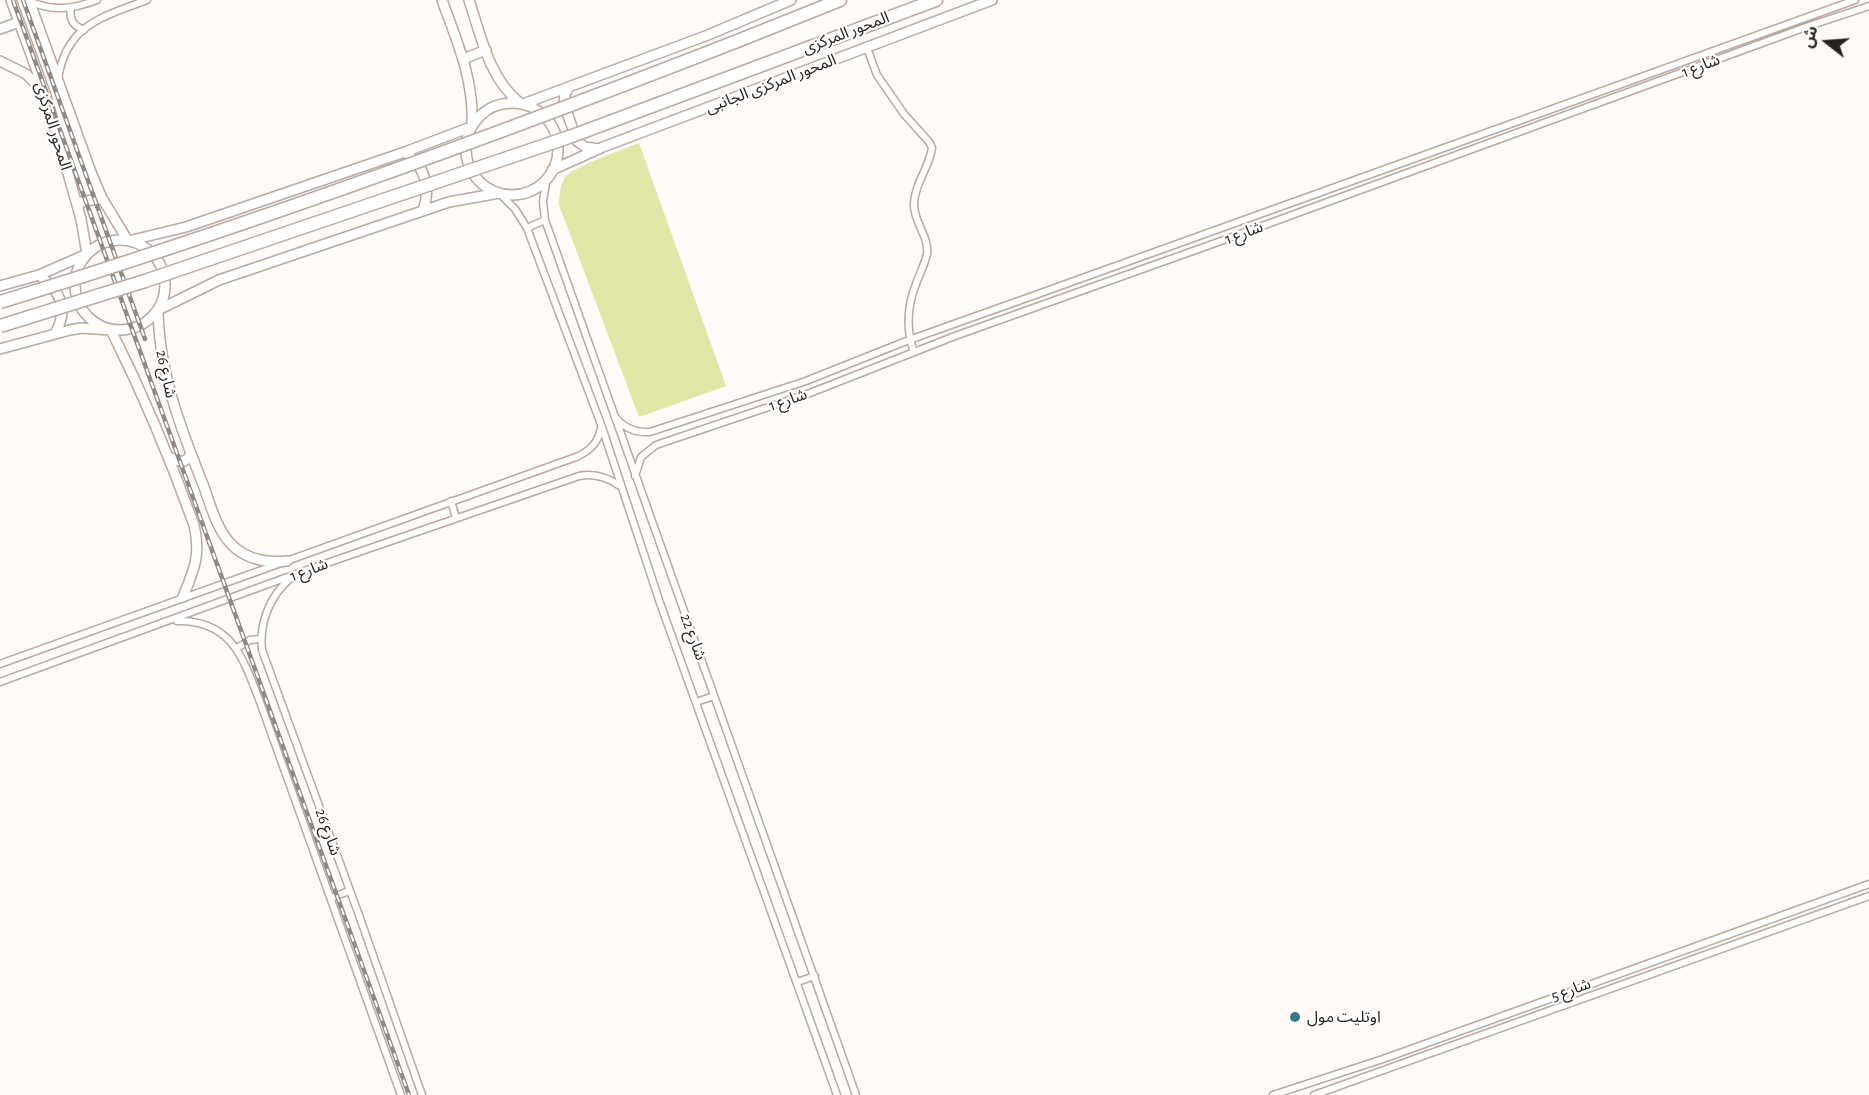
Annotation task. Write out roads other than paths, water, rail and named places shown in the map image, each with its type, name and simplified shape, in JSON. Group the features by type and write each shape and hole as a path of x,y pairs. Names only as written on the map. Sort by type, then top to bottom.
{"highway":[{"name":"المحور المركزى","path":"0,302 91,274 338,189 586,100 840,0"},
{"name":"المحور المركزى","path":"0,326 196,264 572,136 936,0"}],"main road":[{"name":"المحور المركزى","path":"11,0 45,93 85,237 87,254"},
{"path":"442,0 472,91 472,126 466,148 471,170 480,182 499,193"},
{"path":"469,0 492,67 501,83 522,104"},
{"path":"522,104 791,0"},
{"name":"المحور المركزى الجانبى","path":"550,174 600,149 992,0"},
{"name":"المحور المركزى","path":"29,1 75,134 102,198 128,241 148,250 162,268 164,291 158,310"},
{"path":"0,29 19,22"},
{"path":"463,59 486,50"},
{"path":"0,62 26,74 45,93"},
{"path":"569,87 565,94 564,104 577,141 585,147 600,149"},
{"path":"0,286 39,275 87,254 106,242 128,241 186,226 405,152 472,126 489,108 505,103 522,104 538,111 554,130 557,154 550,174 536,187 522,193 499,193 449,202 219,280 158,310 137,327 120,331 81,328 0,349"},
{"path":"405,152 414,159 425,178 427,200 423,211"},
{"path":"76,203 102,198"},
{"path":"87,254 76,274 74,285 78,303 94,323 111,330"},
{"path":"39,275 57,292 61,303 60,325 55,334"},
{"name":"شارع 26","path":"158,310 158,332 165,378 190,453 218,524 229,542 239,551 254,559 287,561"},
{"name":"شارع 26","path":"111,330 139,386 169,457 197,539 195,567 183,597"},
{"path":"169,457 182,462 189,458 190,453"}],"street":[{"path":"29,1 50,8 71,8 97,0"},
{"path":"58,83 60,66 68,45 84,30 110,14 147,0"},
{"name":"شارع 1","path":"615,417 634,431 645,433 806,381 909,339 1855,0"},
{"name":"شارع 1","path":"635,476 641,458 656,446 810,393 914,352 1869,6"},
{"path":"71,8 71,19 74,24 84,30"},
{"path":"867,48 877,75 904,114 932,148 914,203 927,254 912,293 909,311 909,339 914,352"},
{"path":"1402,162 1406,174"},
{"name":"شارع 22","path":"550,174 543,195 545,220 856,1095"},
{"name":"شارع 22","path":"499,193 515,209 527,228 602,428 696,702 837,1095"},
{"path":"527,228 545,220"},
{"name":"شارع 1","path":"0,664 576,457 592,447 602,428"},
{"name":"شارع 1","path":"0,682 295,575 586,474 601,476 620,486"},
{"path":"451,501 456,518"},
{"path":"237,648 250,640 260,639 263,621 270,604 280,588 295,575"},
{"name":"شارع 26","path":"170,621 192,621 207,626 224,634 237,648 260,702 401,1095"},
{"name":"شارع 26","path":"260,639 278,697 422,1095"},
{"path":"696,702 714,696"},
{"name":"شارع 5","path":"1273,1095 1383,1059 1869,884"},
{"path":"331,898 349,891"},
{"name":"شارع 5","path":"1314,1095 1869,896"},
{"path":"797,982 815,975"},
{"path":"1544,1000 1548,1011"}],"railway":[{"path":"13,0 409,1095"},
{"path":"23,0 145,339"}],"place":[{"name":"اوتليت مول","path":"1295,1017"}]}
